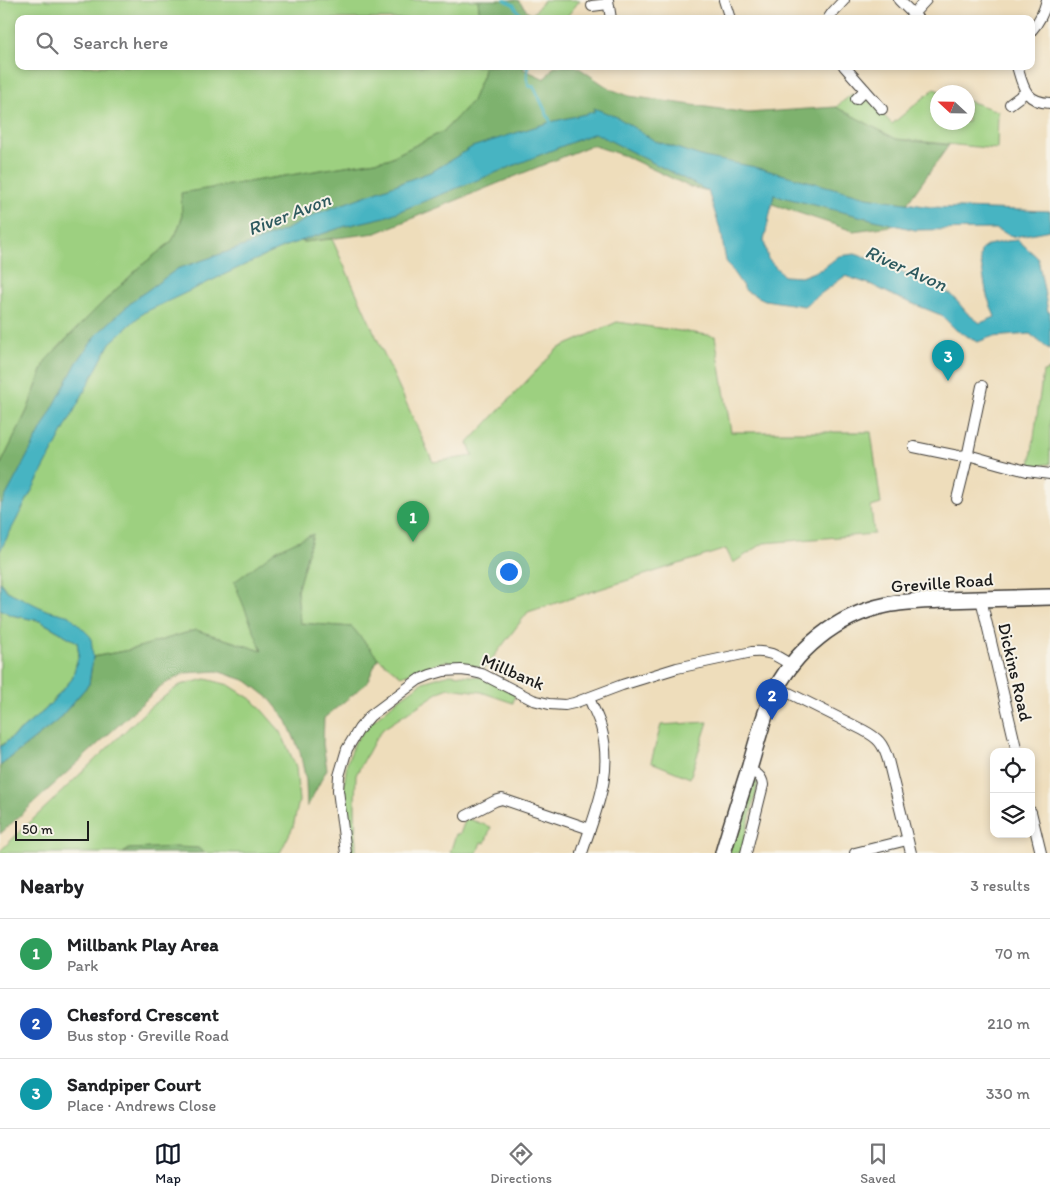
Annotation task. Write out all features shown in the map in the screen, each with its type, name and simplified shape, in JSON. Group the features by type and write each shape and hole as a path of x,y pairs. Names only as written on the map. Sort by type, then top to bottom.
{"street":[{"path":"724,0 729,15"},
{"path":"831,15 844,0"},
{"path":"899,0 914,15"},
{"path":"916,15 926,0"},
{"path":"592,6 608,2 610,15"},
{"path":"1035,26 1048,2"},
{"path":"848,70 882,109"},
{"path":"1018,70 1022,86 1026,92 1038,101 1050,103"},
{"path":"856,99 865,90"},
{"path":"1010,104 1026,92"},
{"path":"957,499 982,386"},
{"path":"914,447 958,456 968,455 1000,464 1050,474"},
{"name":"Greville Road","path":"723,853 768,708 777,687 791,665 828,630 840,622 886,605 908,602 1050,597"},
{"name":"Dickins Road","path":"981,599 1016,748"},
{"name":"Millbank","path":"346,853 338,790 338,776 344,755 354,736 370,716 413,683 430,675 444,671 460,670 482,674 525,697 541,703 565,705 678,668 752,652 771,653 791,665"},
{"path":"777,687 863,730 880,742 888,760 911,853"},
{"path":"582,853 603,789 606,762 601,727 590,698"},
{"path":"746,853 763,785 761,777 749,770"},
{"path":"466,816 502,799 590,829"},
{"path":"1035,828 1041,853"},
{"path":"855,853 907,840"}],"green space":[{"path":"0,0 478,0 480,15 15,15 15,70 484,70 472,101 444,131 388,159 182,193 182,218 171,242 142,265 46,360 27,411 0,466"},
{"path":"478,0 518,0 531,15 480,15"},
{"path":"544,0 580,0 568,15 532,15"},
{"path":"484,70 525,70 545,79 551,70 582,70 610,89 629,96 748,113 836,107 896,139 949,145 891,226 853,231 772,204 690,187 625,156 592,145 376,233 304,242 287,238 180,278 104,340 0,528 0,466 27,411 46,360 142,265 171,242 182,218 181,193 388,159 444,131 472,101"},
{"path":"930,92 930,130 975,130 975,103 998,111 997,149 896,139 836,107 852,94 859,102 869,100 892,124"},
{"path":"287,238 304,242 332,239 433,462 473,456 468,443 557,349 617,322 715,336 731,432 871,432 881,504 871,507 874,534 764,543 733,563 726,549 528,612 485,668 446,661 401,676 378,658 352,627 300,623 297,591 313,534 262,651 196,630 129,650 87,658 81,638 0,598 0,528 104,340 135,308"},
{"path":"1050,370 1050,464 1030,466 1043,372"},
{"path":"313,534 297,591 300,623 352,627 378,658 367,683 324,718 323,744 327,769 307,807 306,781 300,752 286,719 269,698 247,681 217,671 185,673 161,686 0,834 0,766 57,721 89,684 93,657 129,650 196,630 262,651 234,582 277,550"},
{"path":"0,609 11,615 40,621 77,642 79,654 72,679 45,710 0,747"},
{"path":"450,674 481,677 515,694 513,703 481,692 449,688 441,691 383,729 356,775 356,853 352,853 344,786 347,763 355,742 368,725 399,699 423,682"},
{"path":"206,679 229,685 254,701 281,732 296,767 299,801 293,827 280,853 204,853 198,848 129,849 123,853 0,853 149,708 180,685"},
{"path":"708,722 690,778 651,762 661,725"},
{"path":"755,780 758,782 756,793 741,853 729,853 750,782"},
{"path":"466,818 491,827 485,843 481,842 477,853 450,853 456,834 460,834"},
{"path":"198,848 204,853 123,853 129,849"}],"water":[{"path":"594,108 617,117 655,141 704,157 755,167 867,197 931,207 1050,211 1050,230 1014,237 996,229 915,230 774,195 764,241 768,259 784,276 801,277 822,269 839,256 855,254 888,265 952,295 967,313 980,323 995,317 987,296 980,258 981,250 988,245 1018,240 1038,258 1048,312 1050,312 1050,349 1030,334 991,337 978,342 956,330 941,315 872,285 845,276 804,306 765,300 746,291 726,261 722,235 708,191 595,133 385,217 346,226 289,245 143,313 110,343 0,551 0,507 77,362 98,333 134,300 177,269 247,245 285,230 318,213 433,171 472,147 550,122 594,112"},
{"path":"0,582 7,591 46,610 70,616 91,637 93,657 89,684 57,721 0,766 0,747 45,710 72,679 79,654 77,642 40,621 11,615 0,609"}],"waterway":[{"path":"505,0 514,5 520,15"},
{"path":"528,70 529,86 534,87 552,125"}],"place":[{"name":"Sandpiper Court","path":"948,381"},
{"name":"Millbank Play Area","path":"413,542"},
{"name":"Chesford Crescent","path":"772,720"}],"water label":[{"name":"River Avon","path":"289,214"},
{"name":"River Avon","path":"906,268"}]}
